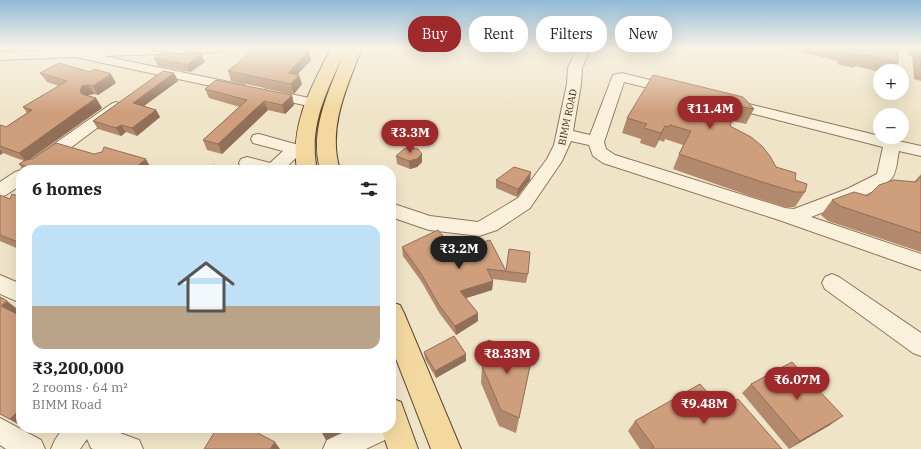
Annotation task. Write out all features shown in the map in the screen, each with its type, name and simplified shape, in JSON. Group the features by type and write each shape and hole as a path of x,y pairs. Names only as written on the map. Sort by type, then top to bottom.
{"main road":[{"path":"300,159 313,103 329,69"},
{"path":"329,165 326,141 330,108 346,69"},
{"path":"396,326 446,449"}],"street":[{"path":"148,69 313,103"},
{"name":"BIMM ROAD","path":"396,212 429,224 479,229 490,225 524,203 554,162 562,145 576,69"},
{"path":"146,85 164,72"},
{"path":"690,94 622,77 618,78 596,142 599,152 609,159 779,213 921,262"},
{"path":"714,100 873,139"},
{"path":"36,165 123,102 100,101"},
{"path":"564,134 596,142"},
{"path":"259,139 284,145 300,159 283,165"},
{"path":"779,213 795,216 853,193 883,178 886,174 892,144 921,151"},
{"path":"62,146 83,152"},
{"path":"247,163 255,165"},
{"path":"5,196 16,182"},
{"path":"832,283 921,346"},
{"path":"0,284 16,292"},
{"path":"0,431 32,449"},
{"path":"336,449 377,433"},
{"path":"64,449 95,436 130,449"}],"building":[{"path":"48,69 80,69 90,72 94,69 111,74 93,86 82,86 80,91 82,94 96,98 19,153 0,146 0,125 6,127 32,110 23,107 67,81 40,73"},
{"path":"230,69 292,69 288,73 299,75 291,84 228,71"},
{"path":"163,71 174,73 133,103 156,110 132,128 121,125 116,128 93,121"},
{"path":"653,75 743,97 754,109 737,106 730,126 751,137 762,146 776,167 796,173 795,180 807,184 805,192 795,192 679,154 691,131 670,125 669,127 665,126 661,133 644,128 647,124 627,118"},
{"path":"216,80 292,95 282,105 264,101 218,144 203,140 247,100 205,89"},
{"path":"56,143 94,154 102,152 104,147 146,159 138,165 19,164 26,160 32,159"},
{"path":"404,149 418,149 422,154 417,159 409,161 396,156"},
{"path":"514,167 531,172 518,189 496,180"},
{"path":"921,176 921,233 840,206 832,200 854,192 868,196 879,185 894,180 916,182"},
{"path":"12,194 16,195 16,241 0,235 0,195 10,199"},
{"path":"438,230 455,250 490,240 506,271 509,249 530,252 528,274 487,269 493,281 460,291 478,313 455,326 439,305 420,272 402,247"},
{"path":"0,297 7,301 1,306 16,314 16,413 10,419 0,414"},
{"path":"454,336 466,354 435,371 424,352"},
{"path":"488,340 533,352 519,418 501,410 482,366"},
{"path":"792,362 843,416 800,441 751,384"},
{"path":"700,384 721,408 738,399 782,449 651,449 654,447 635,421"},
{"path":"214,433 258,433 275,442 270,449 204,449"}]}
